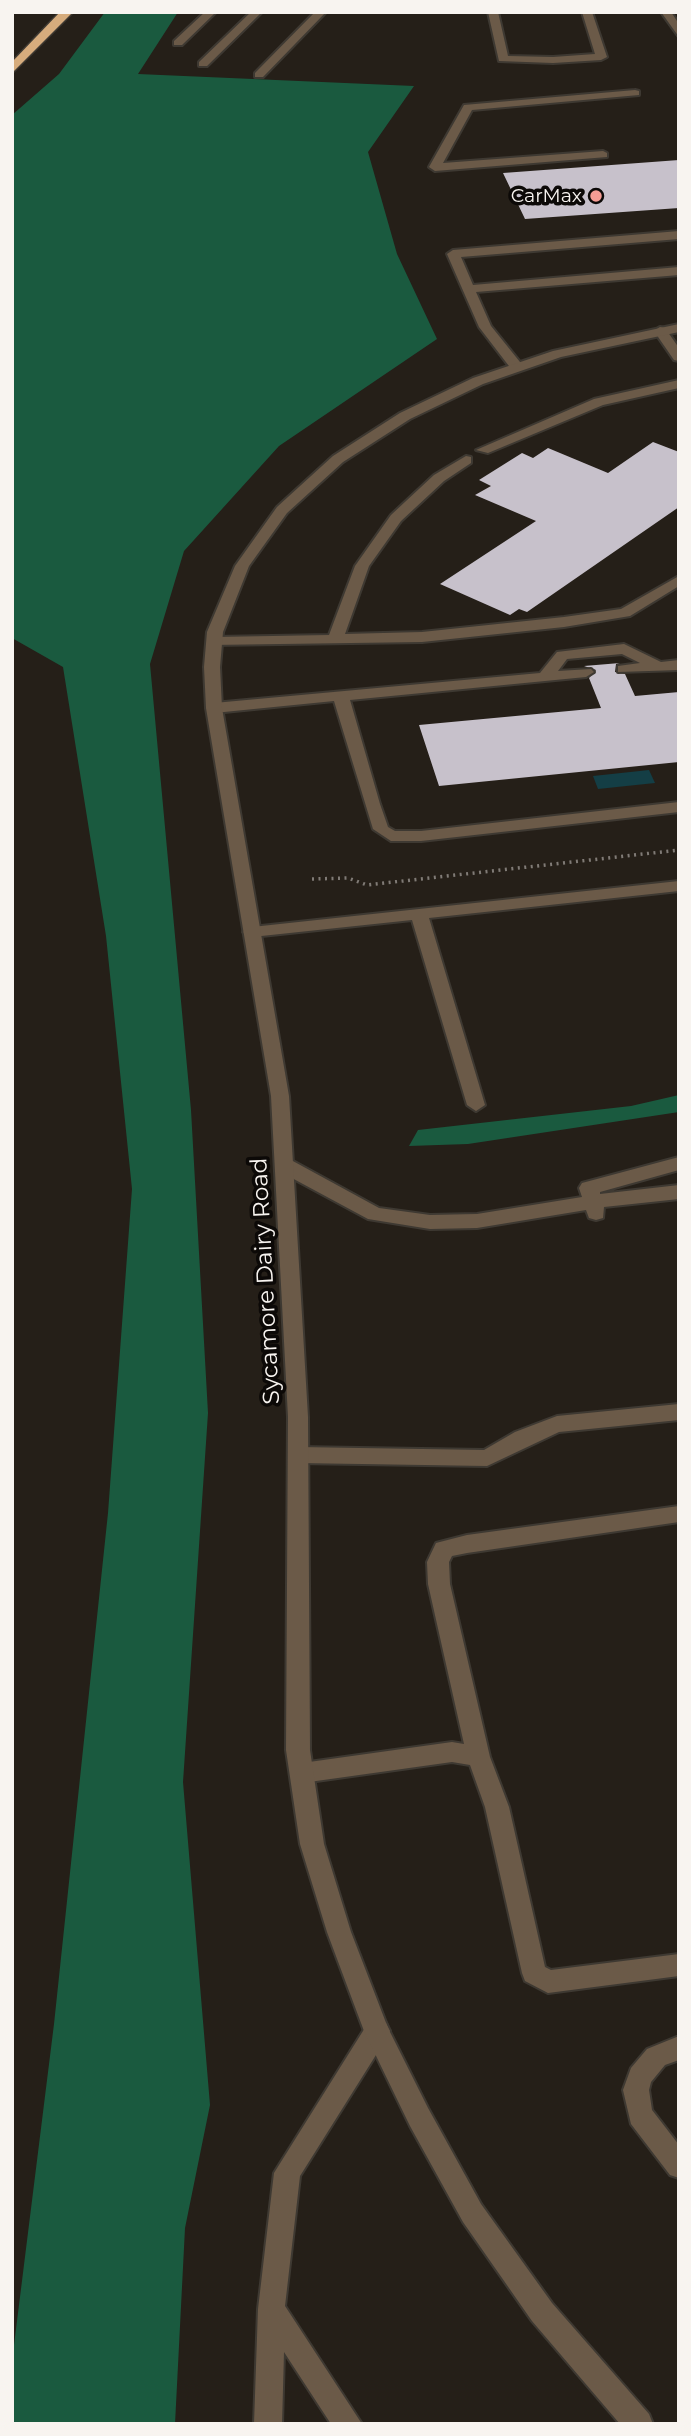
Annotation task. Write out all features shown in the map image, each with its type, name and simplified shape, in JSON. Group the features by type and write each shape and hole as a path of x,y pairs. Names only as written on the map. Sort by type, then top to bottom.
{"highway":[{"path":"12,69 67,12"}],"street":[{"path":"178,43 211,12"},
{"path":"203,64 257,12"},
{"path":"259,75 321,12"},
{"path":"493,12 503,60 553,60 601,57 587,12"},
{"path":"666,12 679,34"},
{"path":"603,155 435,167 468,107 635,93"},
{"path":"517,367 485,327 453,254 679,235"},
{"path":"468,289 679,271"},
{"path":"669,329 679,357"},
{"name":"Sycamore Dairy Road","path":"639,2424 542,2312 472,2213 419,2117 377,2031 339,1932 312,1843 298,1750 298,1455 280,1096 214,708 212,667 215,632 242,566 282,510 338,459 405,416 478,381 558,354 669,329"},
{"path":"483,450 599,402 679,384"},
{"path":"335,640 362,566 396,518 439,478 466,460"},
{"path":"215,642 422,637 625,614 679,580"},
{"path":"545,677 562,655 624,649 659,667 679,665"},
{"path":"214,708 586,673"},
{"path":"341,697 372,804 381,829 391,836 421,836 679,807"},
{"path":"252,932 679,886"},
{"path":"419,914 476,1105"},
{"path":"595,1207 589,1188 679,1163"},
{"path":"284,1166 375,1213 430,1222 477,1221 595,1207 679,1192"},
{"path":"595,1207 679,1203"},
{"path":"298,1455 487,1458 522,1437 557,1424 679,1412"},
{"path":"679,1514 444,1549 438,1562 439,1584 478,1757 496,1807 534,1973 548,1982 679,1965"},
{"path":"302,1773 452,1752 478,1757"},
{"path":"268,2424 271,2309 287,2172 377,2031"},
{"path":"679,2048 656,2057 640,2076 636,2090 640,2115 679,2166"},
{"path":"271,2309 348,2424"}],"lane":[{"path":"623,669 659,667"}],"path":[{"path":"312,879 348,878 374,884 679,850"}],"green space":[{"path":"105,12 178,12 138,74 414,86 368,152 397,254 437,339 279,446 184,551 150,664 191,1110 208,1413 183,1782 210,2105 185,2228 175,2424 12,2424 12,2361 54,2024 108,1513 132,1189 106,936 63,667 12,638 12,115 59,74"},
{"path":"679,1095 679,1112 468,1144 409,1146 418,1130 631,1106"}],"water":[{"path":"649,770 655,783 598,789 593,776"}],"building":[{"name":"CarMax","path":"679,160 679,208 525,219 503,173"},
{"path":"653,442 679,452 679,507 527,612 519,609 510,615 440,584 536,521 475,495 491,486 479,480 522,453 533,458 548,448 608,473"},
{"path":"620,663 616,664 615,672 625,674 635,696 679,692 679,762 439,786 419,725 601,708 589,678 596,670 584,666"}],"place":[{"name":"CarMax","path":"596,196"}]}
